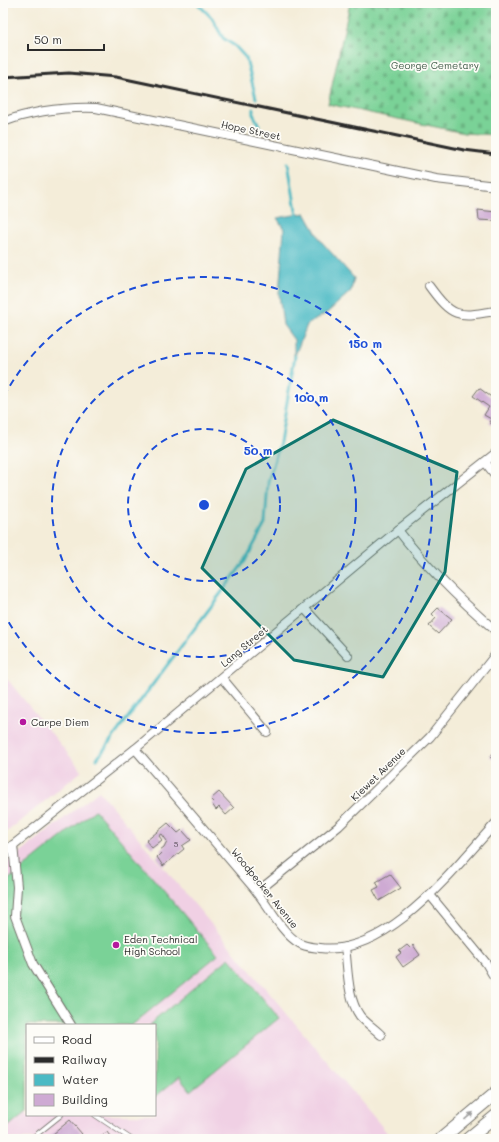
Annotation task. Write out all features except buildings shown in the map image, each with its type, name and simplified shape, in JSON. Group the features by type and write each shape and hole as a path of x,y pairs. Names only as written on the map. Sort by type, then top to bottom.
{"main road":[{"path":"441,1139 496,1093"},
{"path":"468,1139 496,1116"}],"street":[{"name":"Hope Street","path":"3,122 18,117 69,107 96,108 436,179 496,186"},
{"path":"429,286 444,306 453,312 466,316 496,311"},
{"name":"Lang Street","path":"3,853 135,749 398,530 496,453"},
{"path":"485,462 496,476"},
{"path":"398,530 421,560 463,602 496,631"},
{"path":"305,609 348,656"},
{"name":"Kiewet Avenue","path":"257,892 339,826 430,737 496,654"},
{"path":"222,678 267,732"},
{"name":"Woodpecker Avenue","path":"135,749 257,892 289,935 300,944 330,950 345,947 381,933 403,918 430,895 496,823"},
{"path":"13,844 16,887 15,916 33,964 70,1024"},
{"path":"430,895 486,963 493,975"},
{"path":"345,947 350,987 356,1008 361,1017 381,1035"}],"lane":[{"path":"31,1139 60,1116"},
{"path":"96,1116 131,1139"}],"highlighted area":[{"path":"333,420 457,472 445,572 383,677 294,660 202,568 246,469"}],"shaded area":[{"name":"Carpe Diem","path":"3,674 82,771 3,835"},
{"name":"Eden Technical High School","path":"99,791 392,1139 3,1139 3,866"}],"green space":[{"name":"George Cemetary","path":"350,3 496,3 496,135 464,133 328,104"},
{"path":"95,810 218,955 133,1024 26,1024 26,1112 3,1131 3,884"},
{"path":"229,958 279,1018 190,1091 179,1077 156,1096 156,1024 150,1024"}],"water":[{"path":"305,213 321,241 354,278 351,291 328,312 307,325 294,358 294,340 283,325 279,294 284,229 277,218"}],"waterway":[{"path":"197,3 212,18 223,38 235,46 246,58 256,98"},
{"path":"253,109 253,114 259,125"},
{"path":"288,163 297,216"},
{"path":"97,759 245,561 265,524 268,482 280,442 295,356"}],"railway":[{"path":"3,77 69,73 116,77 464,150 496,154"}],"place":[{"name":"Carpe Diem","path":"23,722"},
{"name":"Eden Technical High School","path":"116,945"}]}
